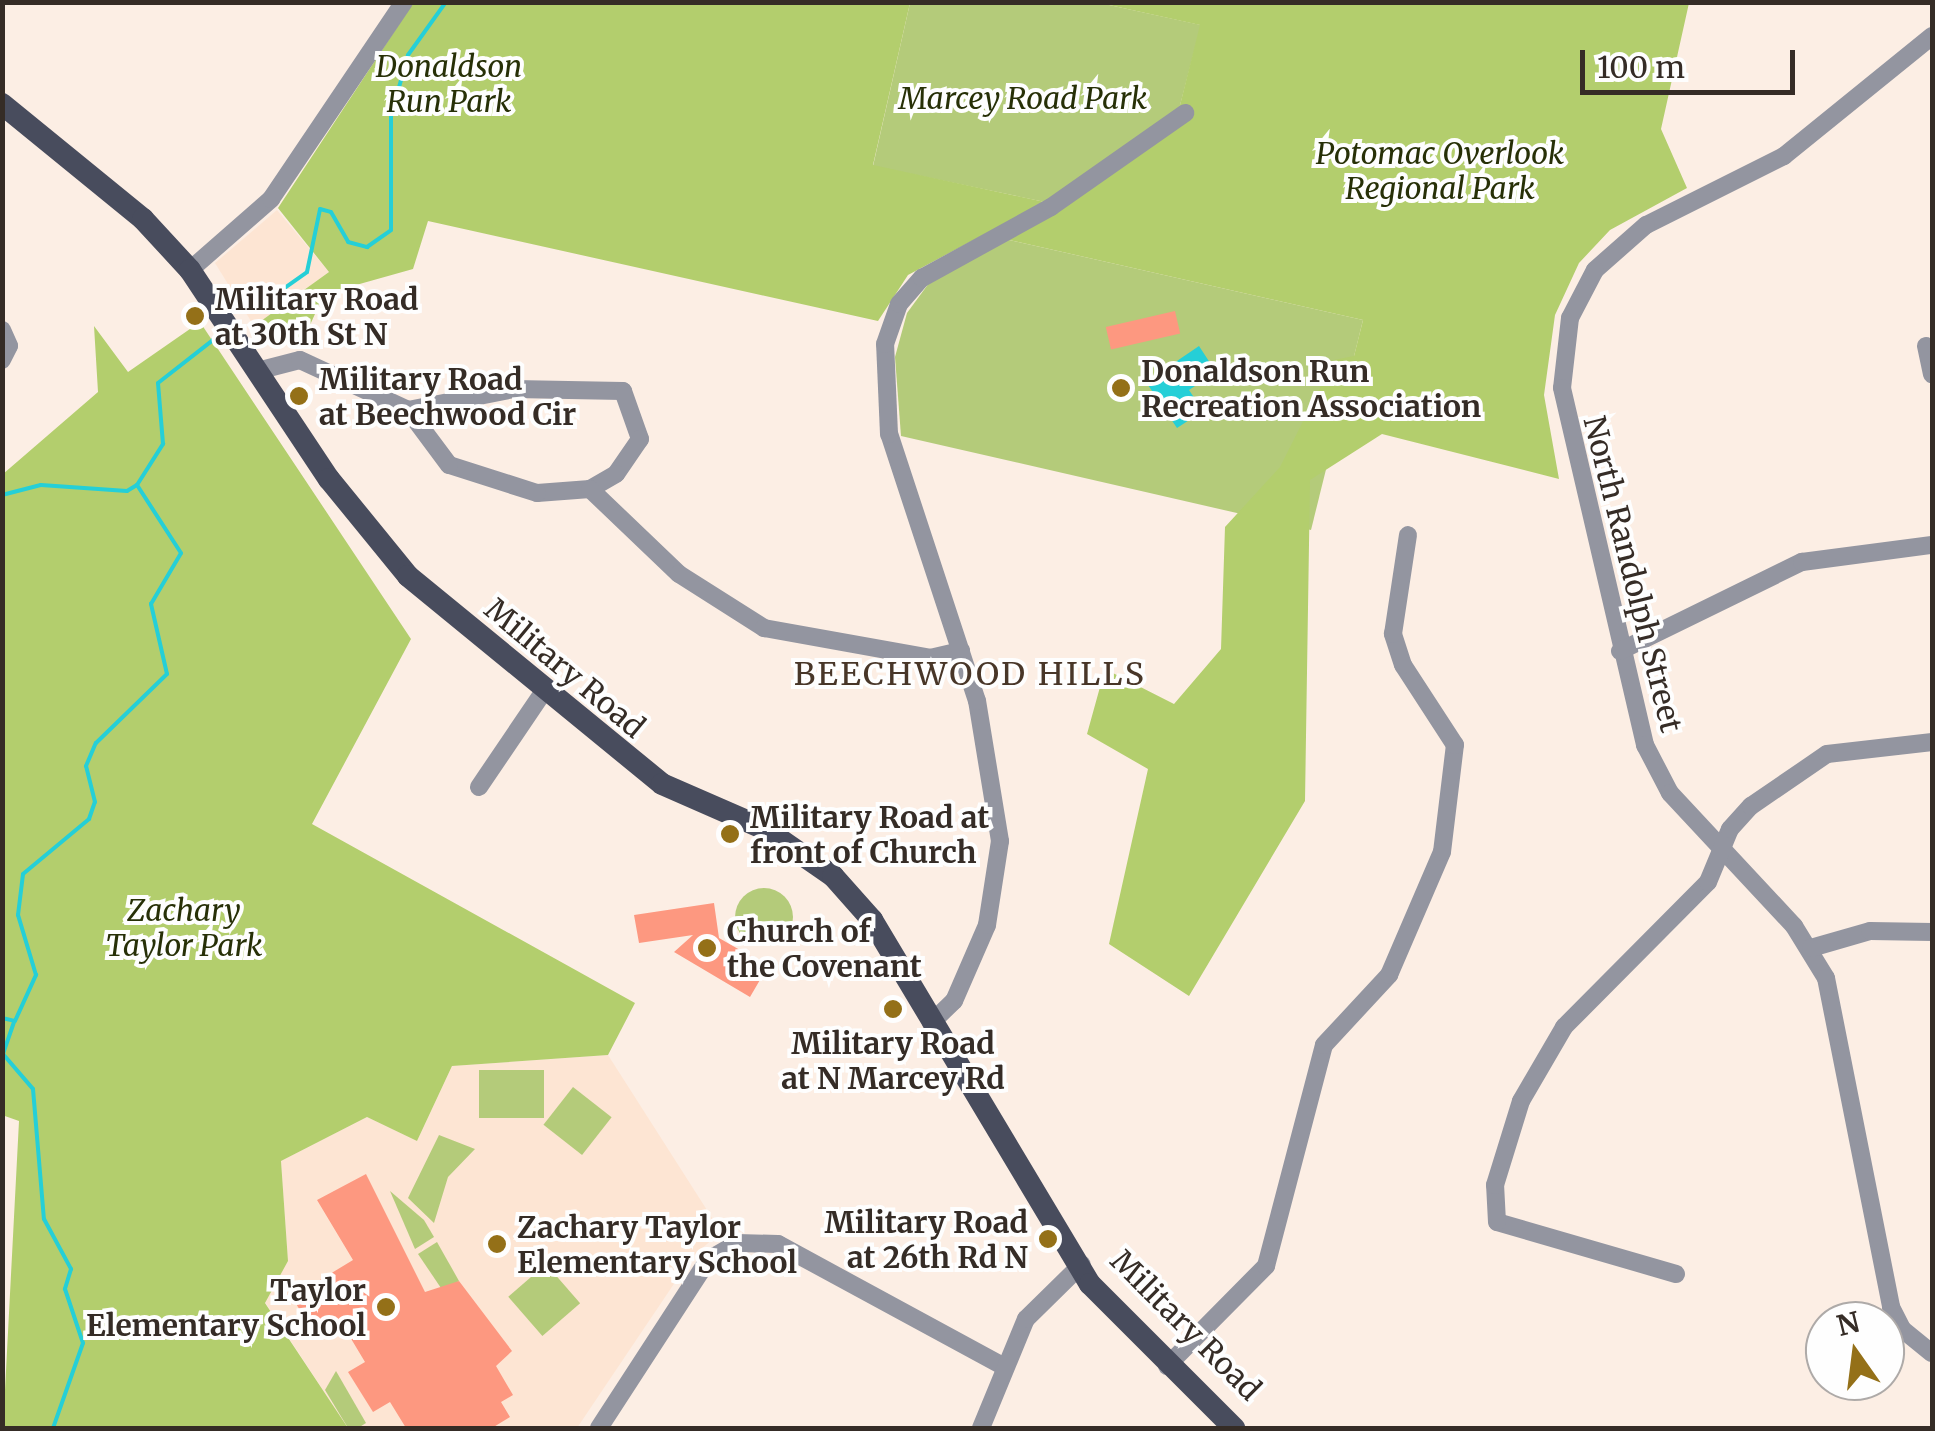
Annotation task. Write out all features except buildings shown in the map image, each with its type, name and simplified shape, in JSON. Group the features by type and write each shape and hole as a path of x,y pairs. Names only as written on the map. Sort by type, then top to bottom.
{"main road":[{"name":"Military Road","path":"2,104 143,219 190,270 261,370 330,479 408,576 662,784 765,828 833,876 872,920 1082,1264 1090,1284 1247,1428"},
{"name":"Military Road","path":"1172,1360 1234,1428"}],"street":[{"path":"190,270 271,199 404,2"},
{"name":"North Randolph Street","path":"1930,1346 1891,1307 1837,1012 1811,948 1659,773 1620,650 1562,388 1570,318 1594,270 1646,225 1784,156 1932,36"},
{"path":"932,1024 966,977 998,877 991,756 885,415 894,316 922,278 1051,206 1185,113"},
{"path":"2,330 9,346 2,360"},
{"path":"1926,346 1932,374"},
{"path":"261,370 300,360 408,410 450,465 537,492 590,489 633,457 640,439 623,391 514,388 408,410"},
{"path":"590,489 679,574 764,628 930,658 961,650"},
{"path":"1172,1360 1266,1266 1324,1045 1390,975 1442,852 1455,744 1403,665 1393,634 1408,536"},
{"path":"1620,650 1802,562 1932,545"},
{"path":"479,787 544,691"},
{"path":"1676,1274 1496,1222 1495,1185 1542,1060 1708,882 1722,847 1751,806 1827,754 1932,742"},
{"path":"1811,948 1870,931 1932,932"},
{"path":"599,1428 708,1260 737,1243 778,1244 1001,1365"},
{"path":"982,1428 1001,1365 1026,1319 1082,1264"}],"shaded area":[{"path":"277,210 329,272 254,326 215,263"},
{"name":"Zachary Taylor Elementary School","path":"608,1055 721,1232 692,1257 577,1428 348,1428 265,1302 288,1261 281,1161 367,1117 417,1141 452,1066"}],"green space":[{"name":"Donaldson Run Park","path":"413,3 910,3 873,165 1045,202 908,275 878,321 428,221 413,269 324,294 301,345 259,332 254,326 329,272 278,208"},
{"name":"Marcey Road Park","path":"910,3 1100,3 1201,25 1178,113 1045,202 873,166"},
{"name":"Potomac Overlook Regional Park","path":"1100,3 1689,3 1661,129 1687,188 1610,230 1579,263 1555,315 1544,395 1559,479 1382,434 1310,480 1305,801 1189,996 1109,944 1148,769 1087,734 1105,669 1174,704 1221,649 1225,527 1280,467 1334,360 1354,356 1363,320 1005,239 1178,113 1200,25"},
{"name":"Donaldson Run Recreation Association","path":"1005,239 1363,320 1311,530 901,436 895,357 907,313 929,283"},
{"name":"Zachary Taylor Park","path":"200,322 411,639 312,824 635,1003 608,1055 452,1066 417,1141 367,1117 281,1161 288,1261 265,1303 348,1428 3,1428 19,1121 2,1115 3,474 98,392 94,326 128,372"},
{"path":"764,888 784,897 793,917 784,937 764,946 744,937 735,917 744,897"},
{"path":"479,1070 544,1070 544,1118 479,1118"},
{"path":"573,1087 612,1117 582,1155 543,1125"},
{"path":"439,1135 475,1149 448,1177 434,1223 408,1198"},
{"path":"390,1191 424,1220 434,1237 415,1249"},
{"path":"437,1242 459,1281 443,1291 418,1254"},
{"path":"546,1264 580,1303 542,1336 508,1297"},
{"path":"336,1371 366,1423 358,1428 348,1428 325,1390"}],"water":[{"path":"1199,346 1216,372 1189,390 1203,411 1177,428 1146,382"}],"waterway":[{"path":"252,311 307,272 320,209 331,212 348,242 367,247 391,230 391,116 408,55 446,2"},
{"path":"2,495 41,485 127,491 137,485 163,444 158,383 213,340"},
{"path":"2,1018 15,1021 36,975 18,915 23,874 89,819 95,802 86,766 96,743 167,674 151,604 181,553 137,485"},
{"path":"14,1022 3,1054 33,1089 44,1219 71,1269 65,1289 83,1343 53,1428"}],"place":[{"name":"Military Road at 30th St N","path":"195,316"},
{"name":"Donaldson Run Recreation Association","path":"1121,388"},
{"name":"Military Road at Beechwood Cir","path":"299,396"},
{"name":"Military Road at front of Church","path":"730,834"},
{"name":"Church of the Covenant","path":"707,948"},
{"name":"Military Road at N Marcey Rd","path":"893,1009"},
{"name":"Military Road at 26th Rd N","path":"1048,1239"},
{"name":"Zachary Taylor Elementary School","path":"497,1244"},
{"name":"Taylor Elementary School","path":"386,1307"}],"district":[{"name":"BEECHWOOD HILLS","path":"970,674"}]}
